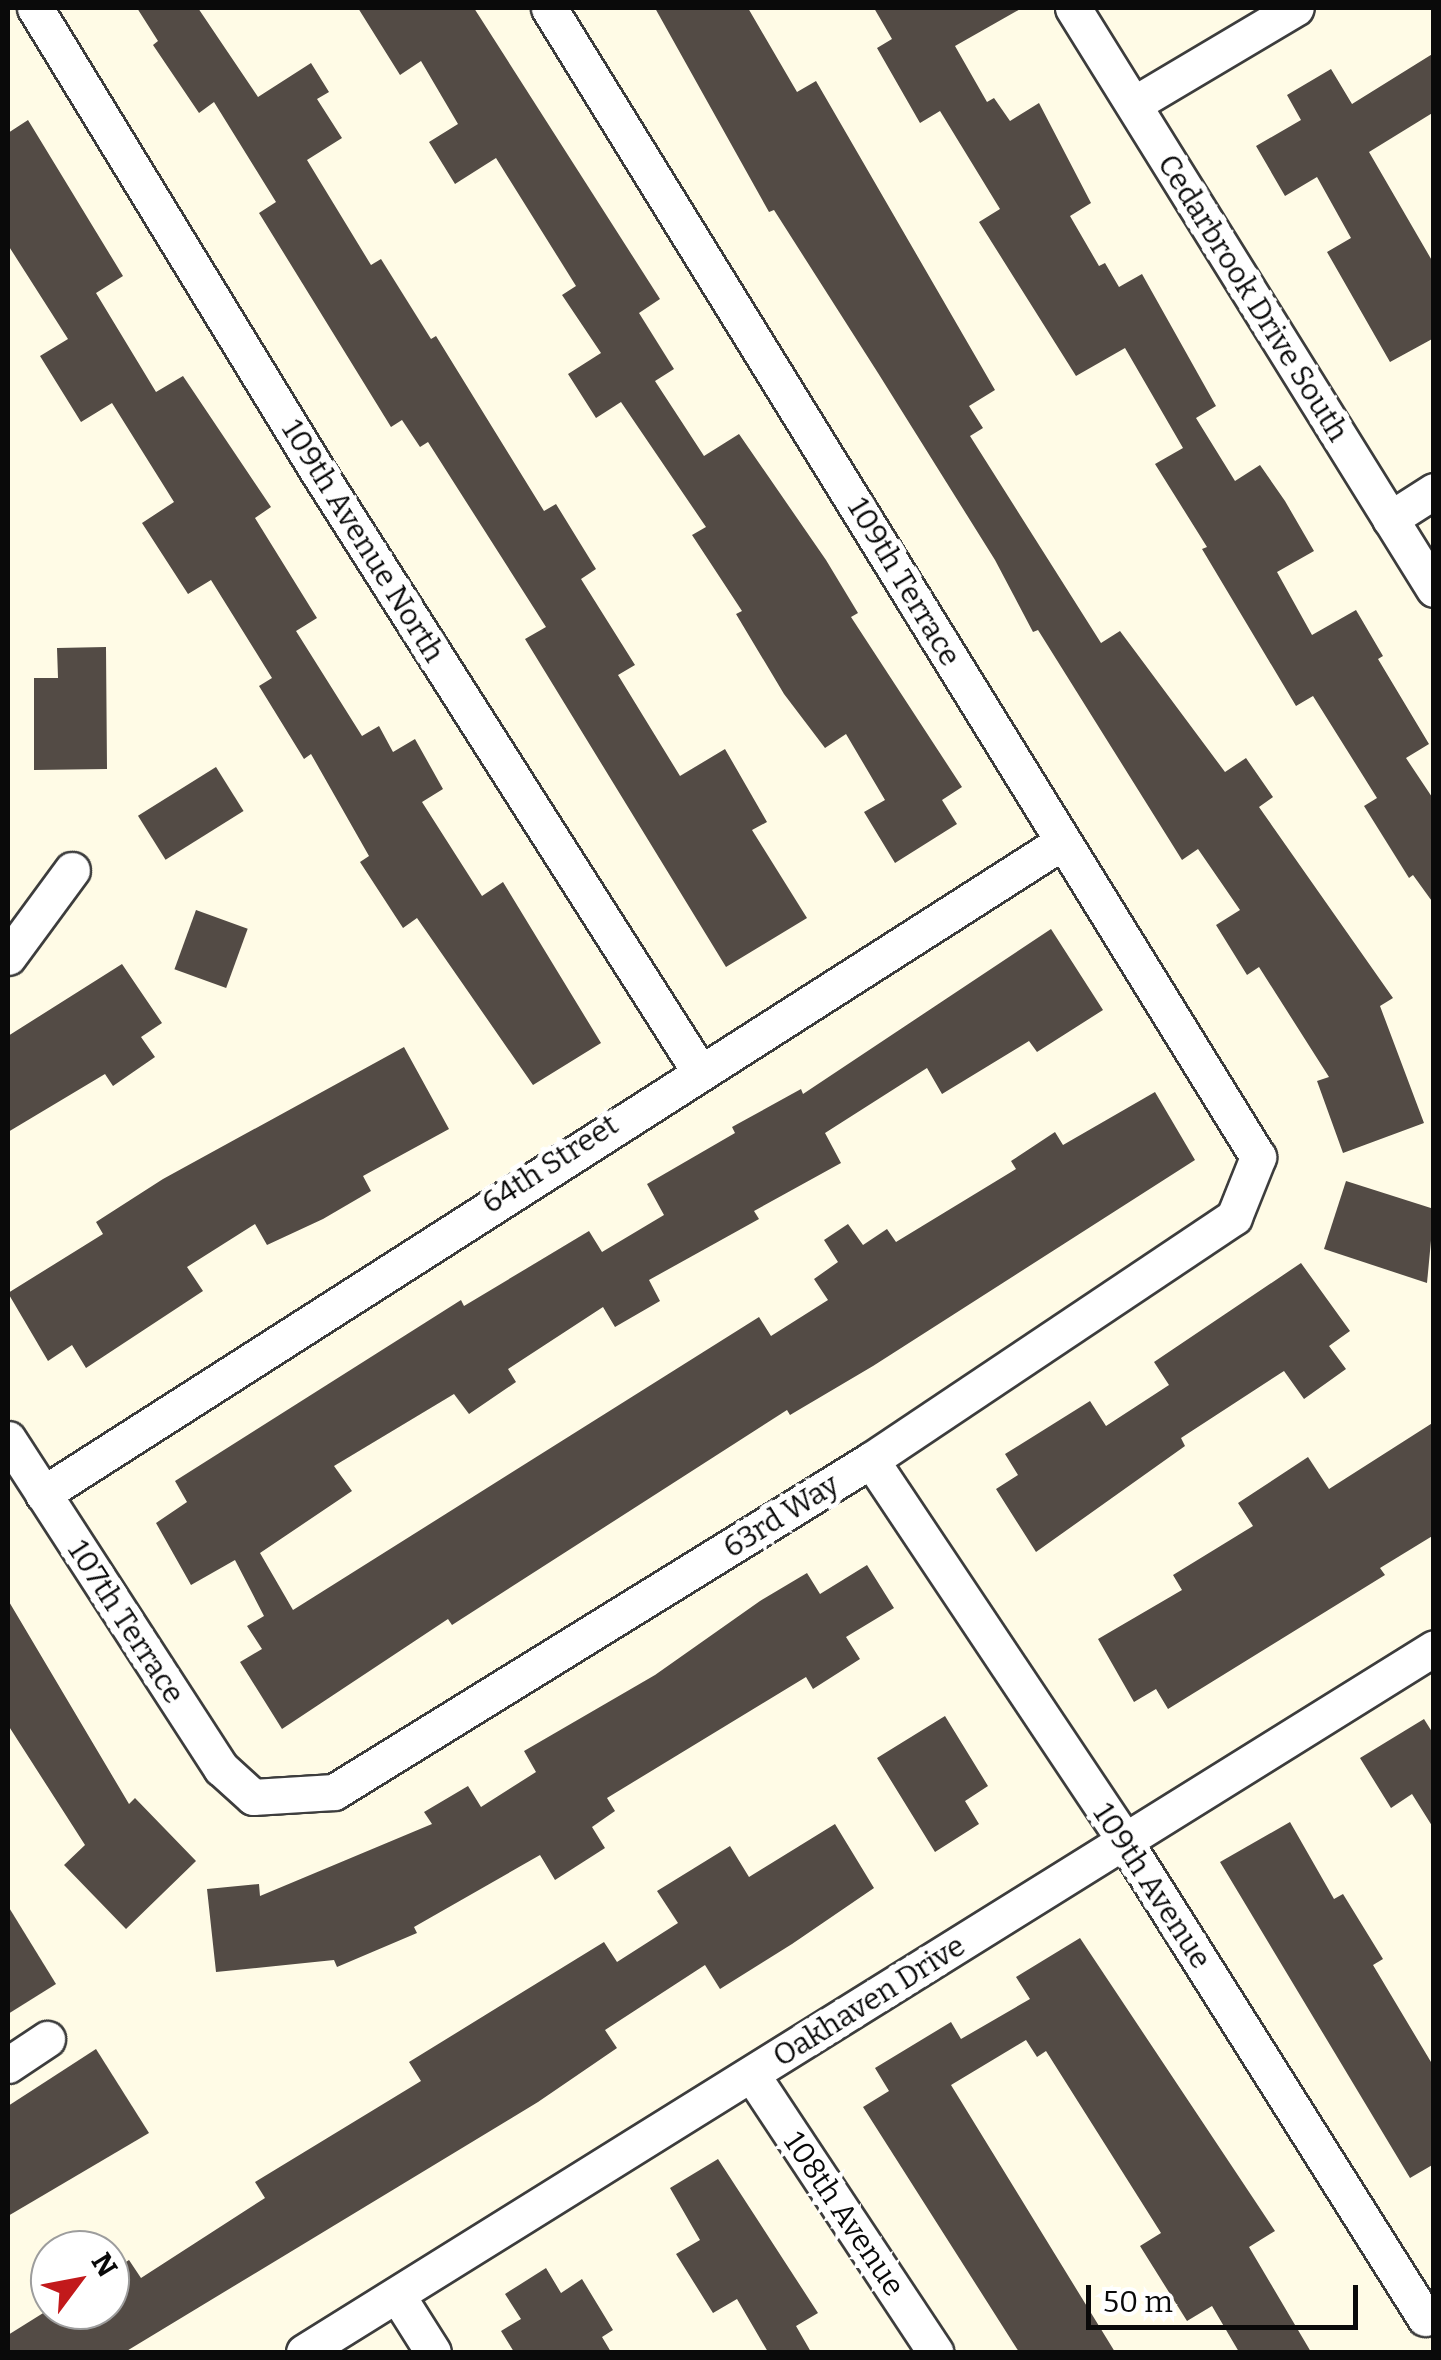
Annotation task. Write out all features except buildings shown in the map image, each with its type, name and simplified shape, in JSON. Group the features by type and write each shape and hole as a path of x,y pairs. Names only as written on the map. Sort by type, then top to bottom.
{"street":[{"name":"109th Avenue North","path":"35,8 317,470 698,1069"},
{"name":"109th Terrace","path":"549,8 1258,1157"},
{"name":"Cedarbrook Drive South","path":"1073,8 1434,589"},
{"path":"1134,104 1296,8"},
{"path":"1390,520 1434,491"},
{"name":"64th Street","path":"43,1494 698,1069 1062,842"},
{"path":"8,957 72,870"},
{"name":"63rd Way","path":"252,1797 334,1792 871,1460 1234,1217 1258,1157"},
{"name":"107th Terrace","path":"8,1439 221,1768 252,1797"},
{"name":"109th Avenue","path":"871,1460 1124,1840 1425,2318"},
{"name":"Oakhaven Drive","path":"304,2352 1434,1648"},
{"path":"8,2065 48,2039"},
{"name":"108th Avenue","path":"752,2076 936,2352"},
{"path":"397,2294 434,2352"}]}
